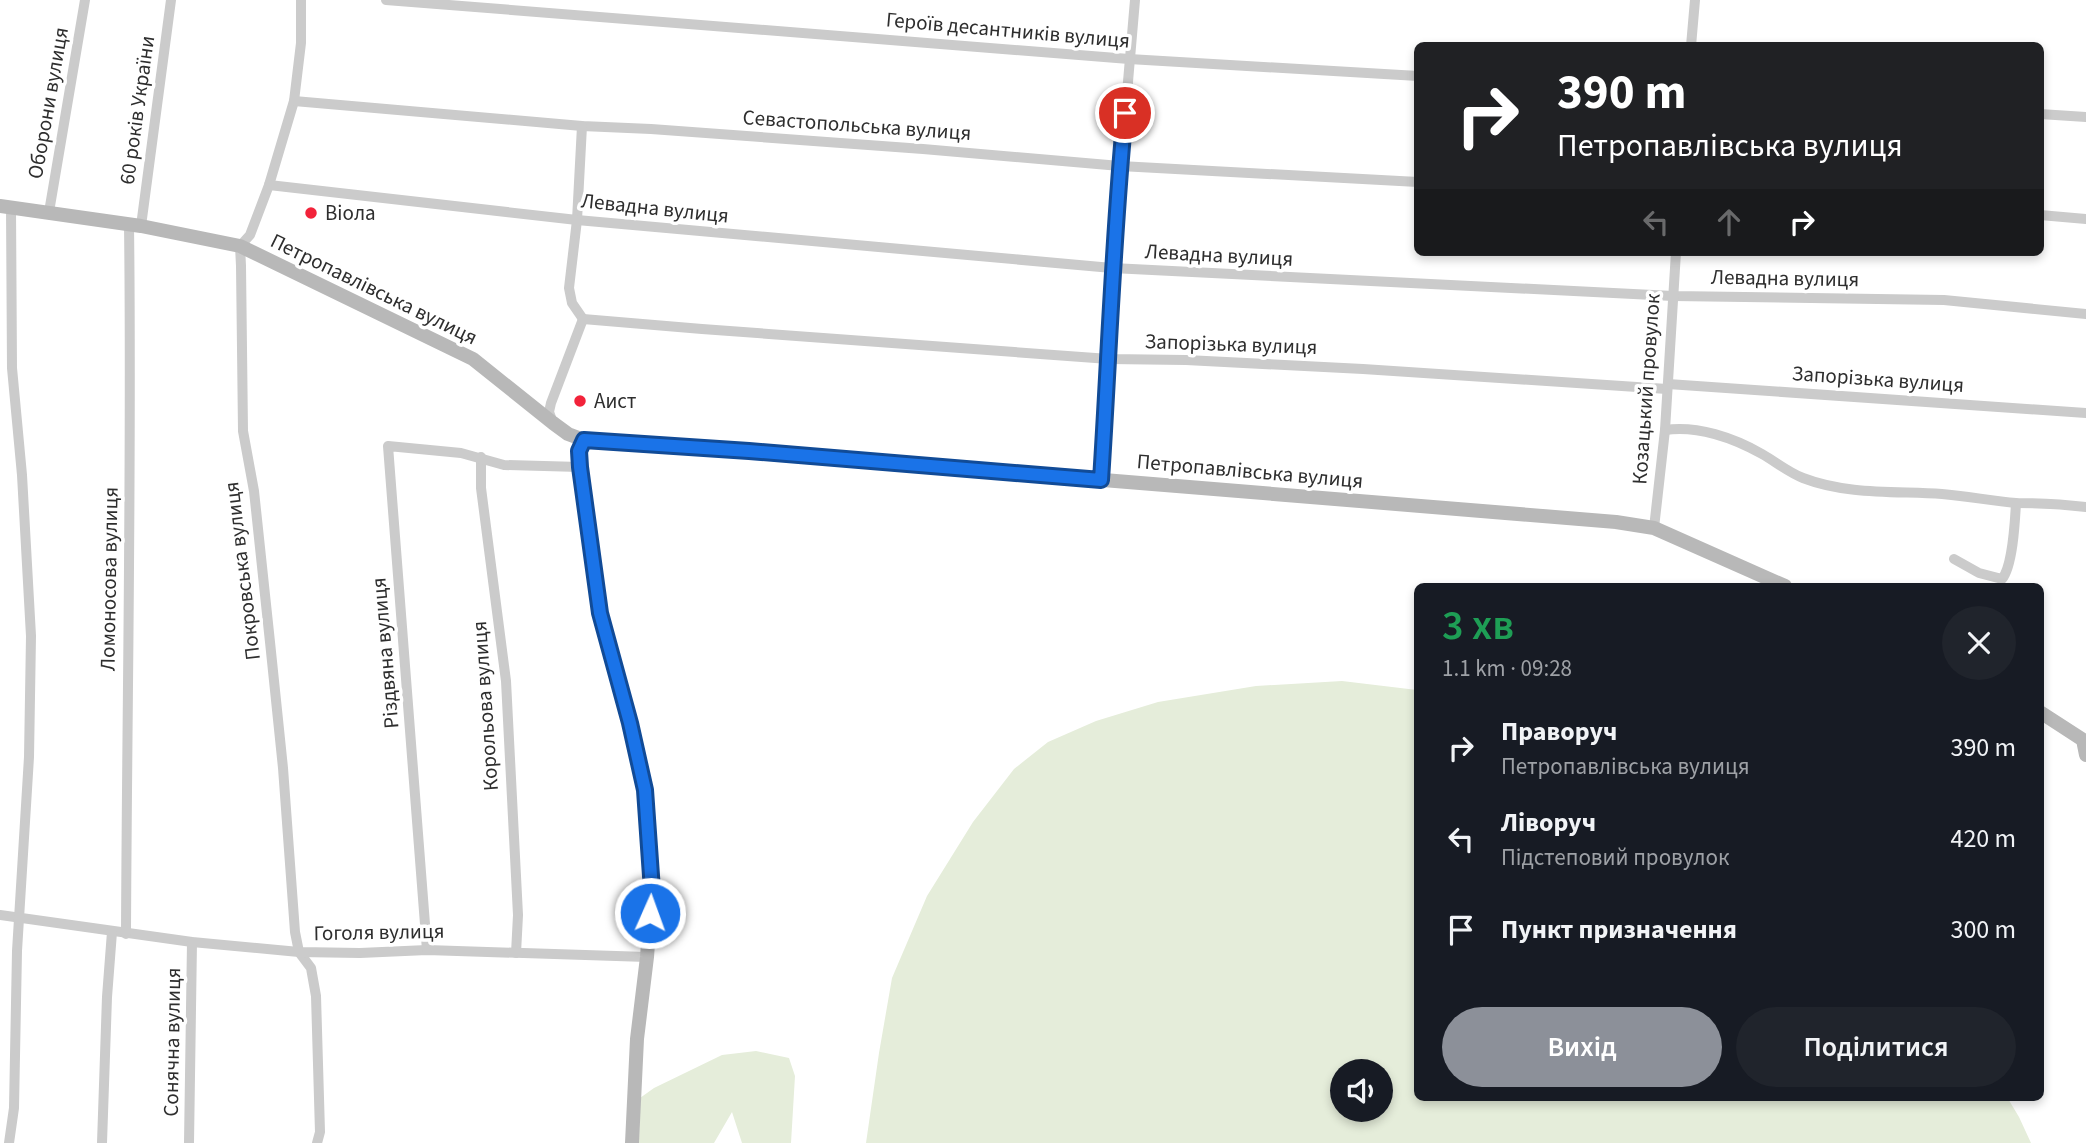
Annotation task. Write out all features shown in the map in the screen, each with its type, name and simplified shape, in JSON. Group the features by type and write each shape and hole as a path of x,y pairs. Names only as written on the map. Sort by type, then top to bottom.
{"street":[{"name":"Оборони вулиця","path":"50,212 85,0"},
{"name":"60 років України","path":"135,225 171,0"},
{"path":"240,246 250,235 270,185 294,101 301,43 301,0"},
{"name":"Героїв десантників вулиця","path":"386,0 1129,59 1414,76"},
{"path":"1101,480 1112,268 1135,0"},
{"path":"1691,42 1695,0"},
{"name":"Севастопольська вулиця","path":"294,101 582,127 651,129 1120,166 1414,182"},
{"path":"2044,114 2086,117"},
{"path":"553,423 551,403 583,318 572,303 569,288 578,220 582,127"},
{"name":"Левадна вулиця","path":"270,185 578,220 1112,268 1673,296 1944,300 2086,314"},
{"name":"Петропавлівська вулиця","path":"6,207 135,225 240,246 473,359 568,434 584,440 1602,520 1654,528 1778,583"},
{"path":"6,207 12,368 22,475 30,636 29,757 18,951 14,1108 9,1143"},
{"path":"2044,215 2086,219"},
{"name":"Ломоносова вулиця","path":"126,934 127,590 135,225"},
{"name":"Покровська вулиця","path":"240,246 243,431 254,491 270,642 283,768 295,932 299,952 311,968 316,996 320,1132 317,1143"},
{"name":"Козацький провулок","path":"1654,528 1665,430 1676,256"},
{"name":"Запорізька вулиця","path":"583,318 1109,359 1363,369 2086,413"},
{"path":"1665,430 1681,427 1740,443 1799,477 1819,484 2086,507"},
{"path":"584,440 579,451 580,467 600,613 645,790 652,890 637,1039 632,1143"},
{"name":"Різдвяна вулиця","path":"427,950 388,446 481,457"},
{"path":"481,457 504,465 580,467"},
{"name":"Корольова вулиця","path":"481,457 481,488 506,681 518,915 516,953"},
{"path":"1954,559 1979,573 2002,579 2006,574 2016,503"},
{"path":"2044,715 2085,742"},
{"name":"Гоголя вулиця","path":"0,915 126,934 299,952 427,950 647,957"},
{"path":"102,1143 112,932"},
{"name":"Сонячна вулиця","path":"189,1143 192,942"}],"green space":[{"path":"1342,681 1414,690 1414,1101 2009,1101 2031,1143 866,1143 892,978 927,896 973,822 1014,769 1048,742 1096,721 1158,702 1256,686"},
{"path":"756,1051 789,1058 795,1076 791,1143 742,1143 732,1112 714,1143 639,1143 640,1098 654,1088 722,1055"}],"place":[{"name":"Віола","path":"311,213"},
{"name":"Аист","path":"580,401"}],"route":[{"path":"650,913 652,890 645,790 600,613 580,467 579,451 584,440 1101,480 1112,268 1125,113"}]}
